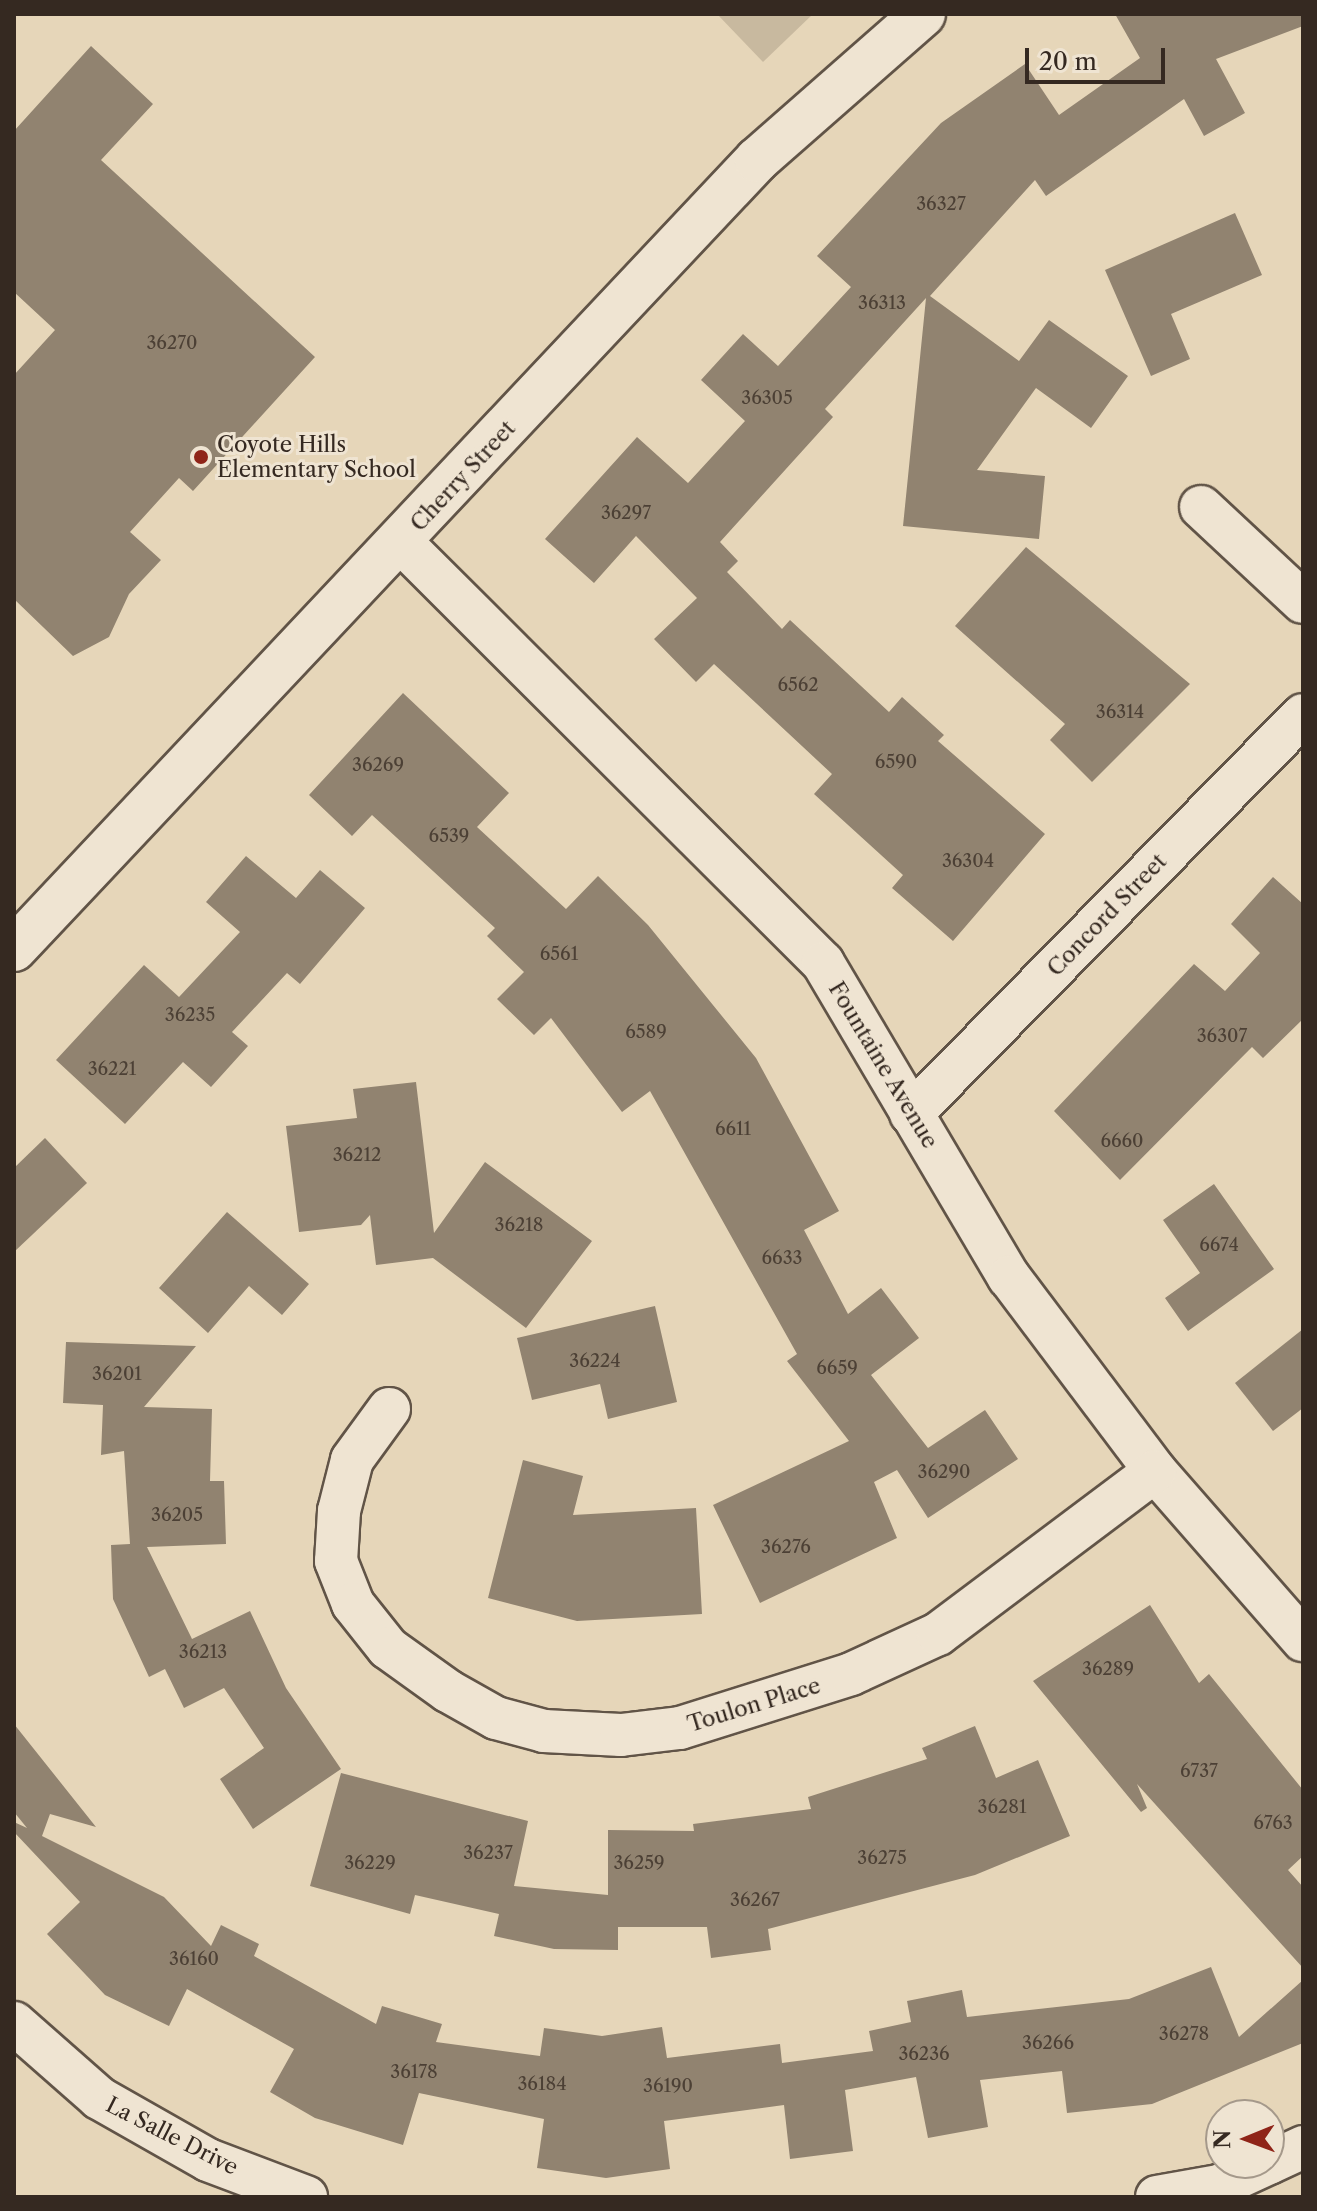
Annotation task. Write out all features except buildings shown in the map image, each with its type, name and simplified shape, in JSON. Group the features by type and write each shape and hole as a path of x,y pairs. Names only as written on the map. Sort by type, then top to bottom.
{"street":[{"name":"Cherry Street","path":"14,949 401,542 767,150 923,14"},
{"path":"1201,507 1303,602"},
{"name":"Fountaine Avenue","path":"401,542 823,963 1009,1277 1155,1471 1303,1640"},
{"name":"Concord Street","path":"911,1114 1303,715"},
{"name":"Toulon Place","path":"389,1409 352,1460 339,1511 336,1561 353,1604 388,1648 448,1691 496,1718 544,1731 621,1735 680,1728 851,1674 938,1634 1155,1471"},
{"name":"La Salle Drive","path":"14,2023 99,2098 208,2160 306,2197"},
{"path":"1157,2197 1219,2186 1234,2179"}],"shaded area":[{"path":"717,14 813,14 763,62"}],"place":[{"name":"Coyote Hills Elementary School","path":"201,457"}]}
